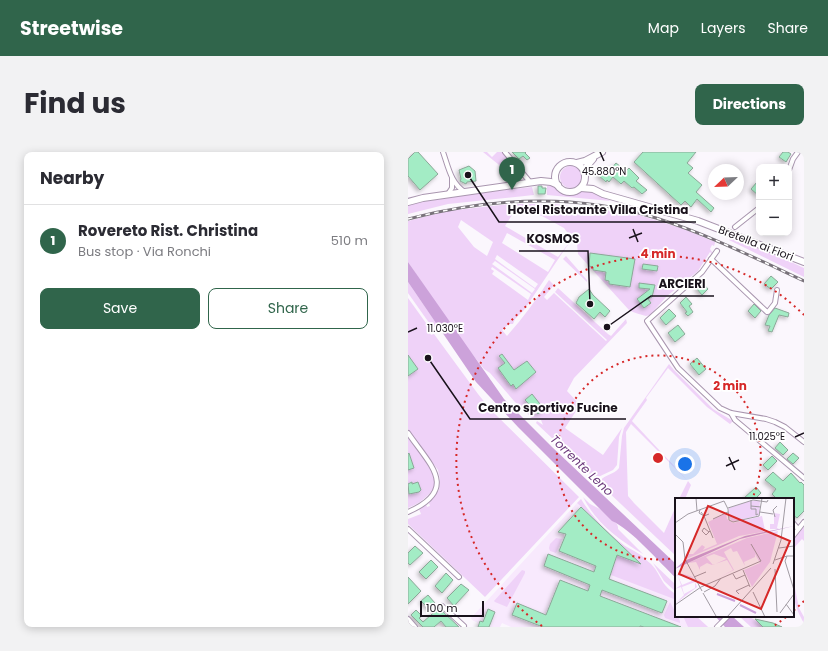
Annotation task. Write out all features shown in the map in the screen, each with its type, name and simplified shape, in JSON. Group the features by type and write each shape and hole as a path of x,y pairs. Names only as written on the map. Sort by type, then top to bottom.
{"main road":[{"path":"541,181 551,176 563,164 585,161 602,152"},
{"path":"408,202 448,194 541,181 550,182 558,185 562,189 572,192 581,188 585,178 587,166 595,156"},
{"path":"577,163 582,167 585,178"},
{"path":"556,172 555,178 558,185"},
{"name":"Bretella ai Fiori","path":"585,178 593,189"},
{"name":"Bretella ai Fiori","path":"581,188 593,189 603,194 698,221 804,262"}],"street":[{"path":"443,152 452,176 459,188 465,192"},
{"path":"505,152 530,182"},
{"path":"791,164 798,152"},
{"path":"448,194 452,188 452,176"},
{"path":"735,227 756,210"},
{"path":"717,250 702,272 647,321 671,359 684,374 720,408 731,413 775,422 785,427 804,442"},
{"path":"711,259 766,312 768,312 775,303 777,290"},
{"path":"731,413 736,420 804,478"},
{"path":"408,433 433,468 438,482 436,491 430,498 408,512"},
{"path":"794,535 804,522"},
{"path":"794,524 798,529"},
{"path":"408,528 459,576"},
{"path":"442,606 464,626"},
{"path":"718,626 727,617"},
{"path":"408,619 415,627"}],"shaded area":[{"path":"483,152 487,152 492,157 497,152 503,152 522,176 514,177"},
{"path":"571,166 575,167 581,173 581,181 575,187 571,188 567,187 561,181 560,177 561,173 567,167"},
{"path":"547,186 554,186 562,193 567,195 585,190 611,201 547,195"},
{"path":"532,187 534,195 448,204 408,214 408,205 416,203"},
{"path":"511,204 554,204 636,214 684,229 715,242 714,246 712,245 710,249 712,254 710,252 698,271 667,296 650,315 646,316 629,310 578,254 577,244 573,241 567,246 524,310 515,319 513,324 509,324 502,330 507,336 530,308 549,280 554,285 544,297 547,300 554,293 606,341 607,340 555,292 558,288 611,336 626,319 627,323 574,378 567,391 580,405 565,428 603,455 622,428 619,437 617,465 613,470 596,478 590,474 536,423 537,421 543,425 541,420 538,418 532,418 514,401 490,373 484,369 461,340 408,262 408,221 447,211","holes":["520,210 542,216 564,228 572,239 558,257 505,226 514,212","461,220 493,242 487,256 474,247 458,227","507,233 555,260 548,272 502,243","497,255 538,284 535,288 495,259","495,261 535,289 532,293 492,264","492,267 531,294 528,300 492,274 494,271 491,269"]},
{"path":"731,238 776,255 804,268 804,277 729,240"},
{"path":"566,256 587,280 587,282 563,259"},
{"path":"408,262 504,399 552,447 675,563 675,577 628,531 612,521 518,427 476,382 408,282"},
{"path":"408,282 436,323 435,327 432,327 408,293"},
{"path":"408,298 431,330 431,335 434,334 491,410 579,497 485,597 408,524 408,519 421,514 419,509 426,504 427,507 430,506 429,503 439,490 440,479 438,470 408,429"},
{"path":"669,364 713,409 733,421 730,424 707,407 668,368 646,398 647,400 632,421 688,481 631,424 626,432 628,496 664,533 675,508 675,555 604,488 600,481 619,468 624,428"},
{"path":"408,438 430,468 435,481 435,487 420,502 408,508"},
{"path":"688,481 691,485 685,498 680,498"},
{"path":"583,497 617,524 618,529 643,554 625,543 601,523 594,515"},
{"path":"581,499 590,512 607,531 625,546 651,564 664,584 675,593 675,600 611,575 612,566 617,555 640,563 577,503"},
{"path":"577,503 675,596 675,617 697,617 708,627 682,627 600,596 602,590 662,613 667,601 609,579 612,573 612,566 640,563 581,507 558,532 606,550 565,537 560,551 596,566 594,572 548,555 544,566 590,585 588,591 560,580 571,625 517,603 543,627 511,627 502,623 500,627 489,627 489,624 481,621 477,627 478,623 471,618"},
{"path":"804,527 804,541 802,539 794,548 794,539"},
{"path":"556,538 562,539 556,553 550,551 549,548 550,544"},
{"path":"653,563 675,584 675,591 664,581"},
{"path":"522,570 525,571 525,573 507,607 495,602 494,601"},
{"path":"794,583 799,608 804,617 804,623 798,611 795,601"},
{"path":"670,602 675,612 675,617 678,617 680,623 665,618 664,615"},
{"path":"683,617 697,617 708,627 688,627"},
{"path":"716,617 733,617 744,627 725,627"},
{"path":"740,617 752,618 763,627 751,627"}],"building":[{"path":"415,152 418,152 438,174 420,190 408,176 408,159"},
{"path":"512,152 526,152 525,153 530,158 527,160 523,156 519,159"},
{"path":"643,152 696,152 687,163 693,168 688,173 702,185 696,192 714,208 711,212 697,199 691,207 685,201 681,205 634,162"},
{"path":"783,152 788,152 791,154 786,162 779,157"},
{"path":"616,163 626,171 629,168 639,178 636,181 647,190 642,194 624,181 621,184 613,177 609,182 607,180 606,182 598,175 604,168 608,172"},
{"path":"469,166 475,171 476,181 467,182 466,184 460,181 459,170"},
{"path":"756,183 756,193 751,189"},
{"path":"538,186 546,188 545,194 538,194"},
{"path":"590,253 635,259 630,287 609,284 609,281 605,280 606,272 593,270 593,267 589,266"},
{"path":"643,264 658,266 657,271 642,269"},
{"path":"771,276 778,282 771,289 764,284"},
{"path":"702,282 708,289 702,295 696,288"},
{"path":"639,283 655,285 652,297 648,299 651,303 644,308 637,299 650,289 639,288"},
{"path":"589,289 593,295 610,311 605,317 600,312 594,319 576,303 579,297"},
{"path":"686,297 692,304 689,306 693,312 688,316 685,313 687,312 680,303"},
{"path":"754,304 761,311 755,318 748,311"},
{"path":"775,308 789,313 788,317 779,315 772,332 768,331 770,326 765,325 769,315"},
{"path":"669,309 676,316 666,325 660,318"},
{"path":"678,325 685,334 675,342 668,333"},
{"path":"502,354 514,370 527,361 536,372 516,389 513,384 511,386 498,368 505,363 499,356"},
{"path":"408,355 418,369 408,376"},
{"path":"697,358 706,369 699,375 690,364"},
{"path":"532,394 544,409 538,414 525,400"},
{"path":"780,442 788,450 783,455 775,448"},
{"path":"409,453 414,468 408,470 408,454"},
{"path":"793,453 799,458 793,464 787,459"},
{"path":"772,456 777,461 768,470 763,465"},
{"path":"773,472 783,481 791,473 800,483 801,482 804,485 804,511 797,518 794,516 794,498 776,498 772,494 776,489 765,480"},
{"path":"412,482 412,484 418,482 421,490 419,492 409,494 408,484"},
{"path":"756,487 761,493 756,498 744,498"},
{"path":"581,507 641,564 617,555 609,579 667,601 662,613 602,590 600,596 681,627 543,627 512,615 517,603 546,615 560,580 588,591 590,585 544,566 548,554 594,572 596,566 559,551 566,534 558,532"},
{"path":"415,546 423,553 410,565 408,563 408,553"},
{"path":"431,560 438,567 426,579 419,572"},
{"path":"446,573 453,580 442,593 435,586"},
{"path":"408,577 421,591 408,604"},
{"path":"461,584 469,590 454,606 447,598"},
{"path":"428,595 435,603 429,609 421,601"},
{"path":"439,608 459,627 446,627 441,621 434,627 423,627 411,615 416,610 422,616 419,618 423,622"},
{"path":"488,609 495,612 489,627 478,627 480,621 483,622"},
{"path":"755,619 773,623 782,627 763,627"}],"railway":[{"path":"408,219 470,206 501,203 532,201 594,205 625,210 675,224 731,247 804,281"}],"place":[{"name":"Hotel Ristorante Villa Cristina","path":"468,175"},
{"name":"Rovereto Rist. Christina","path":"512,190"},
{"name":"KOSMOS","path":"590,304"},
{"name":"ARCIERI","path":"607,327"},
{"name":"Centro sportivo Fucine","path":"428,358"}],"water label":[{"name":"Torrente Leno","path":"582,465"}]}
